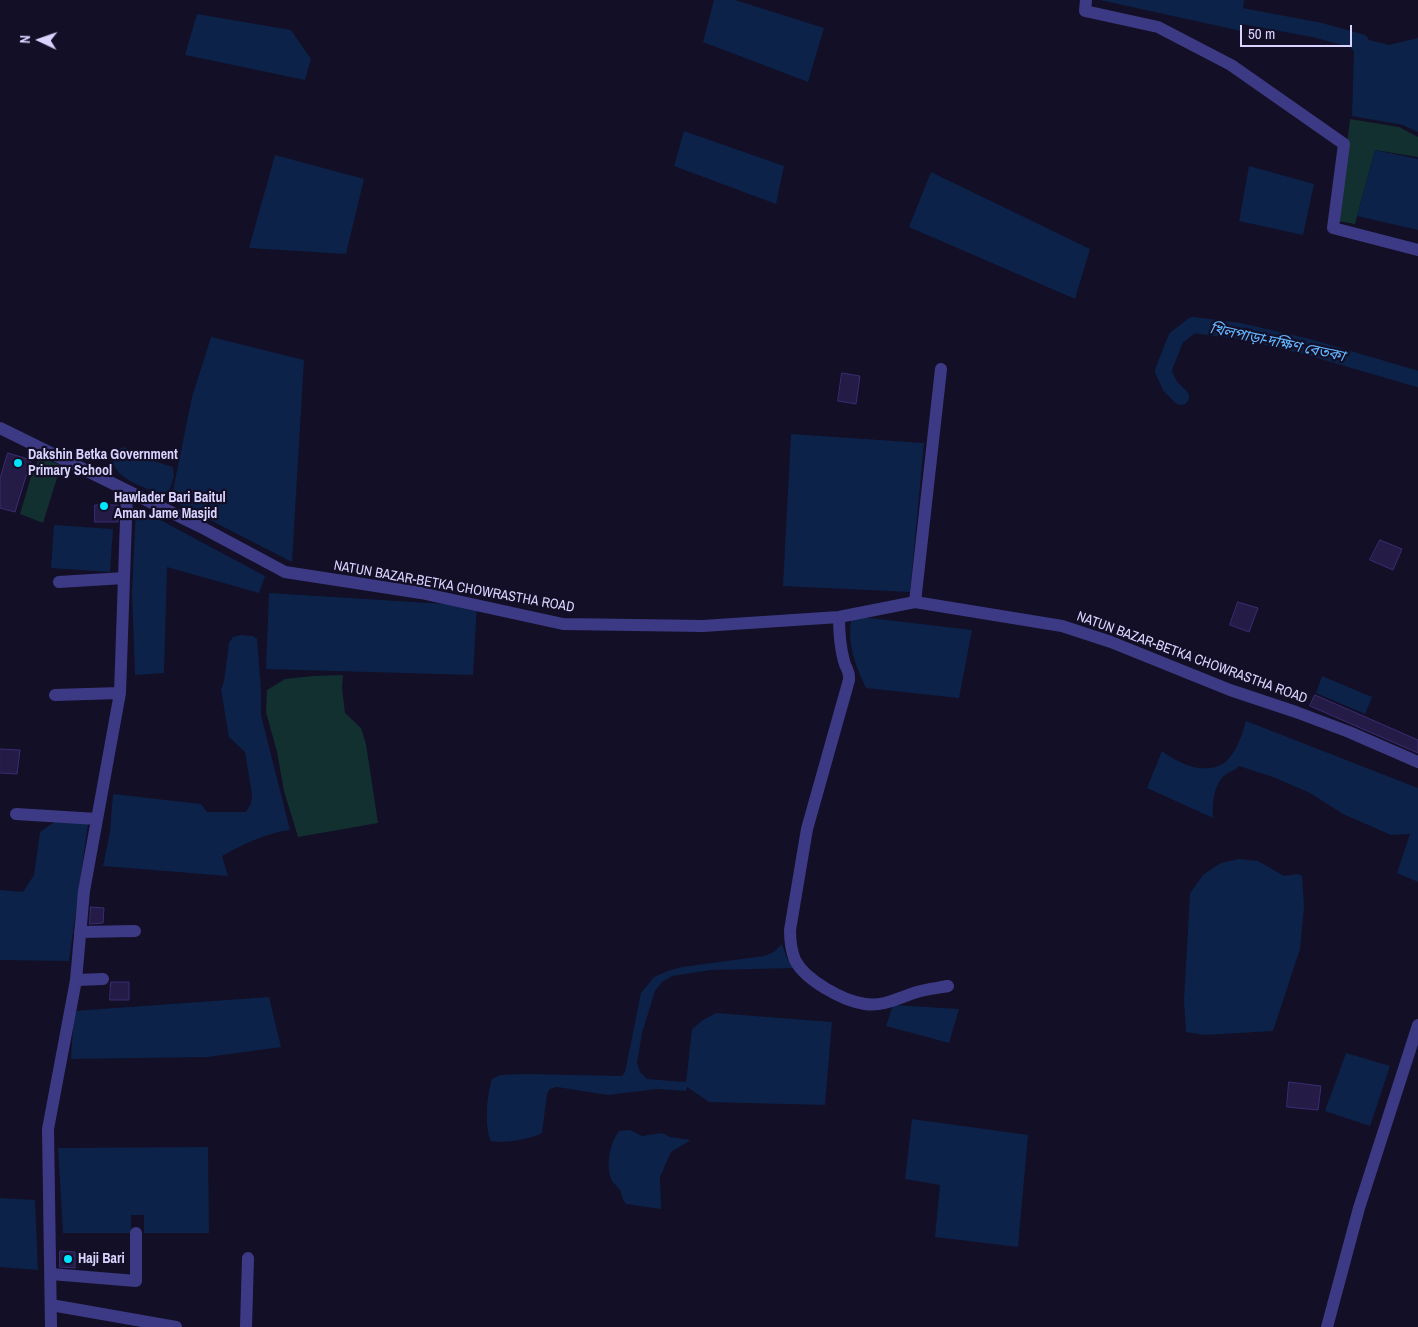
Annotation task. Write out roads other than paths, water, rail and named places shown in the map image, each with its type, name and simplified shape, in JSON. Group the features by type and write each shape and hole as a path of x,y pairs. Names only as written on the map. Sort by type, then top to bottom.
{"street":[{"path":"1086,0 1085,10 1158,27 1231,65 1344,144 1332,228 1418,250"},
{"path":"915,602 941,369"},
{"name":"NATUN BAZAR-BETKA CHOWRASTHA ROAD","path":"0,428 201,527 285,572 421,594 563,624 703,626 839,617 915,602 1062,626 1103,639 1230,690 1349,732 1418,762"},
{"path":"51,1327 48,1129 76,980 84,891 120,693 127,491"},
{"path":"59,582 124,578"},
{"path":"839,617 839,636 844,663 850,671 849,680 807,829 790,930 790,944 796,962 810,977 834,994 866,1005 891,1002 918,991 948,986"},
{"path":"55,695 120,693"},
{"path":"16,814 98,819"},
{"path":"80,932 135,931"},
{"path":"76,980 103,979"},
{"path":"1327,1327 1359,1208 1415,1046 1418,1025"},
{"path":"51,1274 136,1281 136,1233"},
{"path":"246,1327 248,1258"},
{"path":"51,1305 176,1327"}],"water":[{"path":"714,0 735,0 824,28 808,82 703,42"},
{"path":"1100,0 1244,0 1241,31"},
{"path":"197,14 291,30 311,59 305,80 185,55"},
{"path":"1342,33 1389,45 1418,38 1418,132 1403,125 1352,116 1354,51 1340,38"},
{"path":"684,131 784,166 776,204 674,166"},
{"path":"1375,150 1418,159 1418,230 1357,216"},
{"path":"275,155 364,179 346,254 249,248"},
{"path":"1249,166 1314,184 1303,235 1239,221"},
{"path":"931,172 1090,249 1075,299 909,227"},
{"path":"211,337 304,360 292,562 171,500 192,397"},
{"path":"791,434 924,443 910,592 783,586"},
{"path":"123,447 133,451 134,455 173,467 174,477 167,496 140,486 121,475 115,468 113,460 115,451"},
{"path":"136,507 265,576 259,593 167,567 164,673 135,675 132,592"},
{"path":"54,525 113,529 110,572 51,568"},
{"path":"269,593 477,606 473,675 266,669"},
{"path":"852,616 972,630 959,698 866,688 855,662 851,644 850,626"},
{"path":"241,635 253,636 257,639 261,715 290,830 263,836 222,856 228,876 103,866 110,832 113,794 201,804 207,812 246,812 251,803 252,794 245,752 229,737 221,690 229,643 233,637"},
{"path":"1322,676 1372,697 1365,714 1316,693"},
{"path":"1246,721 1418,788 1418,882 1397,873 1410,834 1391,835 1343,814 1310,793 1273,777 1239,766 1227,774 1221,779 1216,789 1213,801 1213,818 1147,788 1162,751 1176,760 1200,768 1216,767 1224,763 1235,749"},
{"path":"59,819 88,824 69,961 0,960 0,890 23,892 34,875 40,832"},
{"path":"1239,859 1258,861 1284,876 1298,874 1302,876 1304,907 1300,949 1273,1031 1204,1035 1186,1032 1184,1000 1190,893 1204,874 1221,863"},
{"path":"782,944 787,958 795,968 711,970 672,976 662,982 655,991 642,1033 637,1063 640,1072 647,1079 686,1082 692,1029 716,1013 832,1022 825,1105 709,1102 687,1087 686,1091 657,1089 608,1095 557,1087 550,1089 547,1094 542,1133 517,1140 491,1141 487,1110 492,1079 500,1075 525,1074 622,1076 625,1072 641,993 654,977 682,967 764,956 774,952"},
{"path":"269,997 281,1047 208,1057 71,1059 74,1011"},
{"path":"893,1005 959,1009 949,1043 886,1026"},
{"path":"1346,1053 1390,1066 1370,1126 1325,1111"},
{"path":"912,1119 1028,1135 1018,1247 935,1237 940,1185 905,1179"},
{"path":"630,1130 642,1136 662,1133 670,1137 691,1140 671,1152 660,1177 661,1209 626,1204 620,1190 612,1181 609,1162 613,1142 619,1131"},
{"path":"208,1147 209,1233 63,1233 58,1148"},
{"path":"0,1198 35,1200 38,1270 0,1267"}],"waterway":[{"path":"1242,16 1317,30 1361,42"},
{"name":"খিলপাড়া-দক্ষিণ বেতকা","path":"1181,397 1170,386 1163,371 1176,338 1193,325 1240,331 1305,346 1418,379"}],"place":[{"name":"Dakshin Betka Government Primary School","path":"18,463"},
{"name":"Hawlader Bari Baitul Aman Jame Masjid","path":"104,506"},
{"name":"Haji Bari","path":"68,1259"}]}
